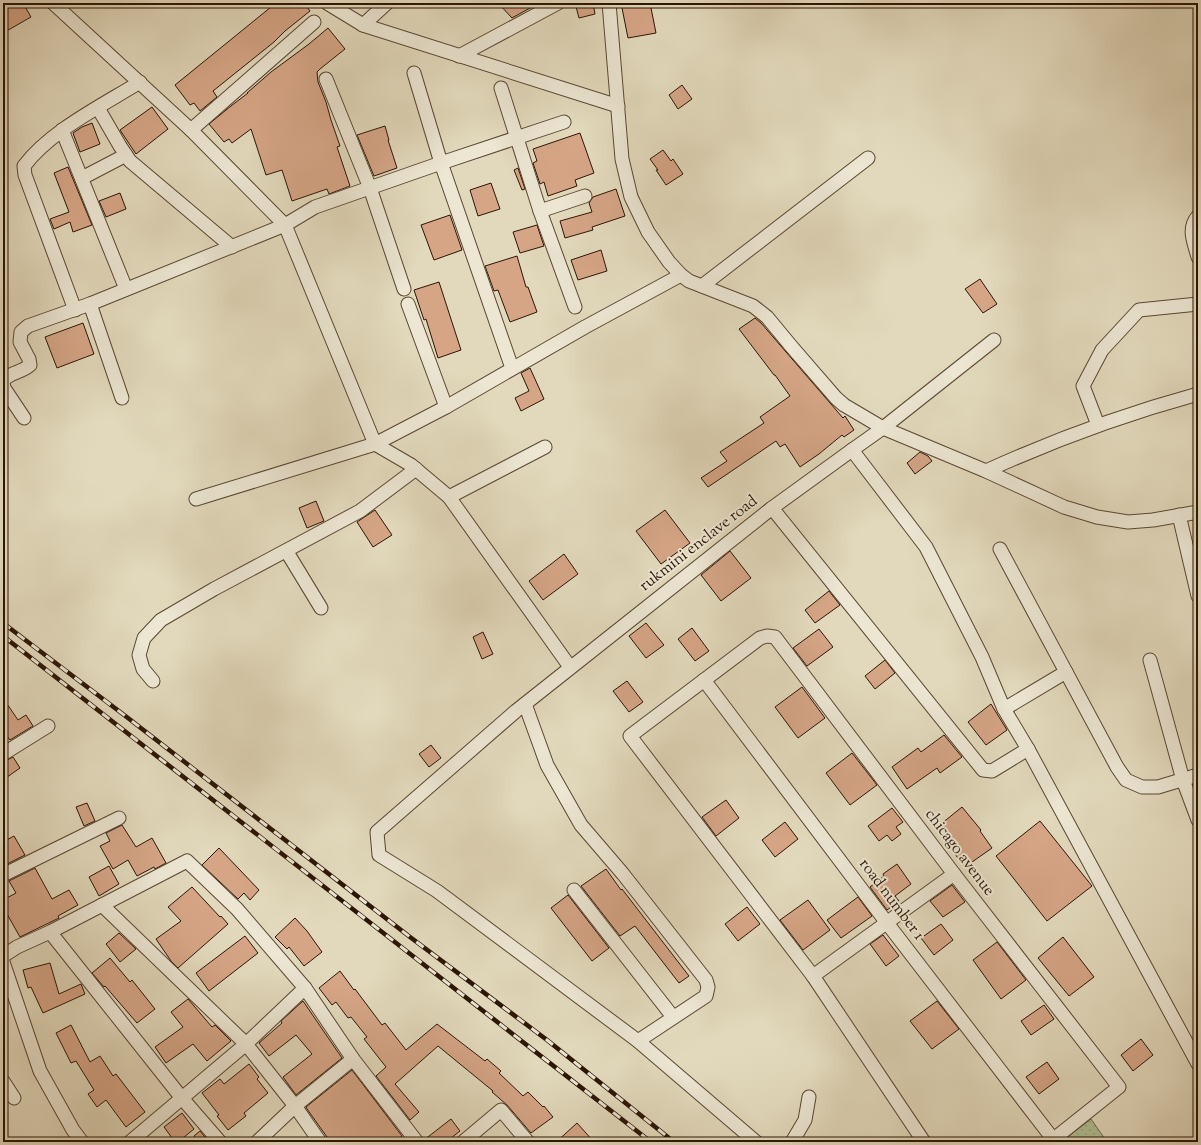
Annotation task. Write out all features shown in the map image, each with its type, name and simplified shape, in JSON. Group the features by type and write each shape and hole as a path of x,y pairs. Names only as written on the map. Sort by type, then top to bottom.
{"street":[{"path":"53,3 191,130 285,225 376,444 416,469 449,497 570,667"},
{"path":"327,3 363,25 618,106"},
{"path":"363,25 387,3"},
{"path":"459,56 558,3"},
{"path":"609,3 622,159 631,197 648,232 680,276 689,281 753,306 767,317 836,398 844,405 883,428 986,471 1064,507 1097,517 1128,522 1153,520 1198,512"},
{"path":"191,130 314,22"},
{"path":"414,73 441,163 512,368"},
{"path":"326,79 370,188 404,289"},
{"path":"75,310 25,175 24,166 29,159 62,130 140,82"},
{"path":"501,88 540,211 575,307"},
{"path":"98,108 130,161 232,246"},
{"path":"24,418 4,388 3,381 10,374 25,369 30,365 29,359 20,342 21,332 28,326 126,290 285,225 315,207 564,122"},
{"path":"62,130 126,290"},
{"path":"82,178 126,155"},
{"path":"702,286 868,158"},
{"path":"540,211 584,196"},
{"path":"1198,216 1192,224 1191,232 1198,257"},
{"path":"196,499 376,444 446,407 585,327 680,276"},
{"path":"90,304 122,398"},
{"path":"408,304 446,407"},
{"path":"1098,425 1083,386 1102,350 1139,310 1198,304"},
{"name":"rukmini enclave road","path":"638,1041 437,891 379,855 377,832 570,667 772,508 883,428 994,340"},
{"path":"986,471 1021,455 1098,425 1198,394"},
{"path":"449,497 545,447"},
{"path":"852,450 926,547 982,657 1004,709 1028,749 1198,1064"},
{"path":"153,681 143,669 139,655 144,638 161,620 214,589 287,552 360,511 416,469"},
{"path":"772,508 984,770 992,771 1028,749"},
{"path":"1179,515 1198,596"},
{"path":"1000,549 1117,767 1126,780 1142,787 1158,787 1198,775"},
{"path":"287,552 321,608"},
{"name":"chicago avenue","path":"704,680 760,638 767,636 775,638 954,874 1119,1087 1051,1141"},
{"path":"1150,660 1183,780 1198,820"},
{"path":"1004,709 1066,672"},
{"path":"704,680 630,736 813,976 924,1142"},
{"name":"road number 1","path":"704,680 1051,1141"},
{"path":"525,704 547,765 581,825 623,874 706,980 708,987 706,996 638,1041 756,1142"},
{"path":"3,754 48,726"},
{"path":"3,875 119,818"},
{"path":"3,956 17,947 50,932 187,861 237,909 306,988 353,1059 417,1142"},
{"path":"813,976 954,874"},
{"path":"574,890 673,1017"},
{"path":"102,905 246,1044 295,1106 320,1142"},
{"path":"50,932 181,1097 220,1142"},
{"path":"3,962 40,1071 73,1130 82,1142"},
{"path":"130,1142 181,1097 246,1044 306,988"},
{"path":"257,1142 295,1106 353,1059"},
{"path":"3,1081 14,1098"},
{"path":"792,1142 805,1120 810,1098"},
{"path":"463,1142 501,1110 528,1142"}],"green space":[{"path":"1091,1119 1107,1142 1061,1142"}],"building":[{"path":"8,3 23,3 31,17 3,33 3,6"},
{"path":"267,3 304,3 310,11 213,91 217,97 200,111 194,103 190,105 175,85 271,7"},
{"path":"498,3 539,3 512,18"},
{"path":"575,3 593,3 595,14 579,18"},
{"path":"621,3 650,3 656,33 628,38"},
{"path":"328,28 345,49 317,72 318,82 340,146 337,147 350,186 329,194 327,189 292,201 282,170 266,175 251,129 232,143 229,139 224,142 209,124 248,93 271,72"},
{"path":"682,85 692,99 678,109 669,95"},
{"path":"152,107 168,129 136,154 120,130"},
{"path":"92,123 100,144 80,152 73,133"},
{"path":"385,126 397,168 374,176 357,135"},
{"path":"580,133 594,173 575,180 577,186 548,196 544,182 540,184 533,163 537,161 533,149"},
{"path":"663,150 671,161 673,159 683,174 666,185 650,159"},
{"path":"68,167 92,225 73,232 70,222 54,229 50,219 69,212 54,173"},
{"path":"518,168 525,189 522,190 514,170"},
{"path":"491,183 500,209 478,216 470,190"},
{"path":"616,189 625,216 592,227 593,230 565,238 560,221 592,212 589,203 593,197"},
{"path":"120,193 126,209 106,217 99,201"},
{"path":"450,215 462,250 434,260 421,225"},
{"path":"537,225 544,246 520,253 513,232"},
{"path":"601,250 607,271 578,280 571,260"},
{"path":"517,256 526,287 528,287 537,312 510,322 498,290 494,291 485,266"},
{"path":"980,279 997,304 983,313 965,289"},
{"path":"439,282 461,350 438,358 426,319 424,320 414,290"},
{"path":"755,318 761,323 843,418 845,416 854,430 844,437 842,435 800,467 785,444 780,447 776,441 708,487 701,478 727,461 720,452 764,423 760,417 790,396 739,329"},
{"path":"83,323 94,354 57,368 45,337"},
{"path":"530,368 544,399 521,411 515,398 529,391 521,373"},
{"path":"920,452 928,456 932,461 915,474 907,463"},
{"path":"316,501 324,521 307,528 299,508"},
{"path":"375,510 392,535 373,547 357,522"},
{"path":"665,510 690,543 661,564 636,531"},
{"path":"730,551 751,578 721,601 701,575"},
{"path":"564,554 578,574 543,600 529,581"},
{"path":"829,591 840,605 815,623 805,610"},
{"path":"646,623 664,645 646,658 629,636"},
{"path":"692,628 709,651 695,661 678,639"},
{"path":"819,629 833,647 807,666 793,648"},
{"path":"483,632 493,654 482,659 473,637"},
{"path":"885,660 895,673 875,689 865,676"},
{"path":"627,681 643,702 629,712 613,691"},
{"path":"802,687 825,718 798,738 775,707"},
{"path":"3,698 18,720 26,715 33,726 10,740 3,731"},
{"path":"991,704 1007,730 986,745 968,722"},
{"path":"944,735 962,757 940,773 937,768 907,789 892,767 918,748 921,752"},
{"path":"431,745 441,758 429,767 419,754"},
{"path":"852,753 877,785 850,805 826,773"},
{"path":"13,757 20,768 3,780 3,762"},
{"path":"726,800 739,818 716,836 702,817"},
{"path":"87,803 95,821 84,826 76,807"},
{"path":"962,807 981,830 980,831 992,848 965,867 954,853 960,849 941,824"},
{"path":"892,808 903,822 896,827 901,834 892,841 887,835 879,841 868,826"},
{"path":"1040,821 1092,886 1047,921 996,856"},
{"path":"785,822 798,839 775,857 762,840"},
{"path":"122,825 136,847 152,838 166,863 155,869 154,867 137,876 128,860 113,869 100,846 110,841 106,833"},
{"path":"14,836 25,855 3,866 3,855 7,852 3,842"},
{"path":"219,848 259,890 250,900 244,893 238,899 202,865"},
{"path":"897,864 911,884 895,896 899,901 887,910 870,887 884,876 883,874"},
{"path":"109,866 119,884 99,896 89,877"},
{"path":"35,868 52,899 69,890 78,905 58,916 59,918 20,937 3,907 3,900 16,893 9,881"},
{"path":"606,869 689,976 679,983 635,926 620,936 581,886"},
{"path":"952,885 965,902 943,917 930,901"},
{"path":"192,887 228,924 178,968 171,961 156,939 181,921 168,907"},
{"path":"568,895 609,948 592,961 551,908"},
{"path":"858,897 872,916 841,938 827,920"},
{"path":"808,900 830,930 803,950 780,920"},
{"path":"747,907 760,924 738,941 725,924"},
{"path":"295,918 307,931 322,952 304,966 289,947 287,949 275,937"},
{"path":"941,924 953,940 934,955 921,938"},
{"path":"119,933 136,949 120,962 106,944"},
{"path":"883,935 899,956 886,966 870,944"},
{"path":"245,936 258,953 209,991 196,973"},
{"path":"1063,937 1094,977 1069,996 1038,958"},
{"path":"997,942 1026,980 1001,999 973,960"},
{"path":"110,958 130,982 132,980 155,1009 137,1023 92,973"},
{"path":"50,963 59,994 81,984 85,994 43,1013 31,987 28,988 23,970"},
{"path":"340,971 382,1025 385,1023 406,1050 437,1024 485,1061 487,1059 501,1071 499,1073 523,1096 528,1092 543,1107 544,1106 553,1117 531,1133 507,1105 492,1092 493,1091 438,1046 395,1084 419,1112 410,1120 376,1076 386,1067 364,1039 367,1037 351,1017 348,1018 336,1002 332,1005 319,988"},
{"path":"188,999 212,1027 215,1025 231,1041 207,1061 193,1044 166,1063 155,1047 183,1027 171,1012"},
{"path":"303,1001 342,1058 296,1095 283,1077 312,1054 296,1035 269,1056 259,1043 282,1023 281,1021"},
{"path":"937,1001 959,1029 932,1049 910,1021"},
{"path":"1044,1005 1054,1019 1031,1035 1021,1021"},
{"path":"71,1025 90,1062 100,1056 113,1076 116,1074 145,1112 126,1127 106,1100 97,1107 88,1094 94,1090 76,1061 71,1063 56,1033"},
{"path":"1141,1039 1153,1055 1133,1071 1121,1055"},
{"path":"1047,1062 1059,1079 1039,1094 1026,1077"},
{"path":"249,1064 259,1077 257,1079 268,1093 244,1113 246,1116 228,1130 217,1116 219,1115 202,1093 220,1079 224,1084"},
{"path":"352,1070 402,1136 395,1142 328,1142 327,1137 307,1109 306,1107"},
{"path":"182,1113 194,1129 178,1142 175,1142 164,1127"},
{"path":"451,1119 460,1131 446,1142 425,1142 424,1140"},
{"path":"577,1123 594,1142 556,1142 565,1134"},
{"path":"200,1131 209,1142 199,1142 194,1136"}],"railway":[{"path":"3,623 410,937 547,1040 674,1142"},
{"path":"3,636 651,1142"}]}
